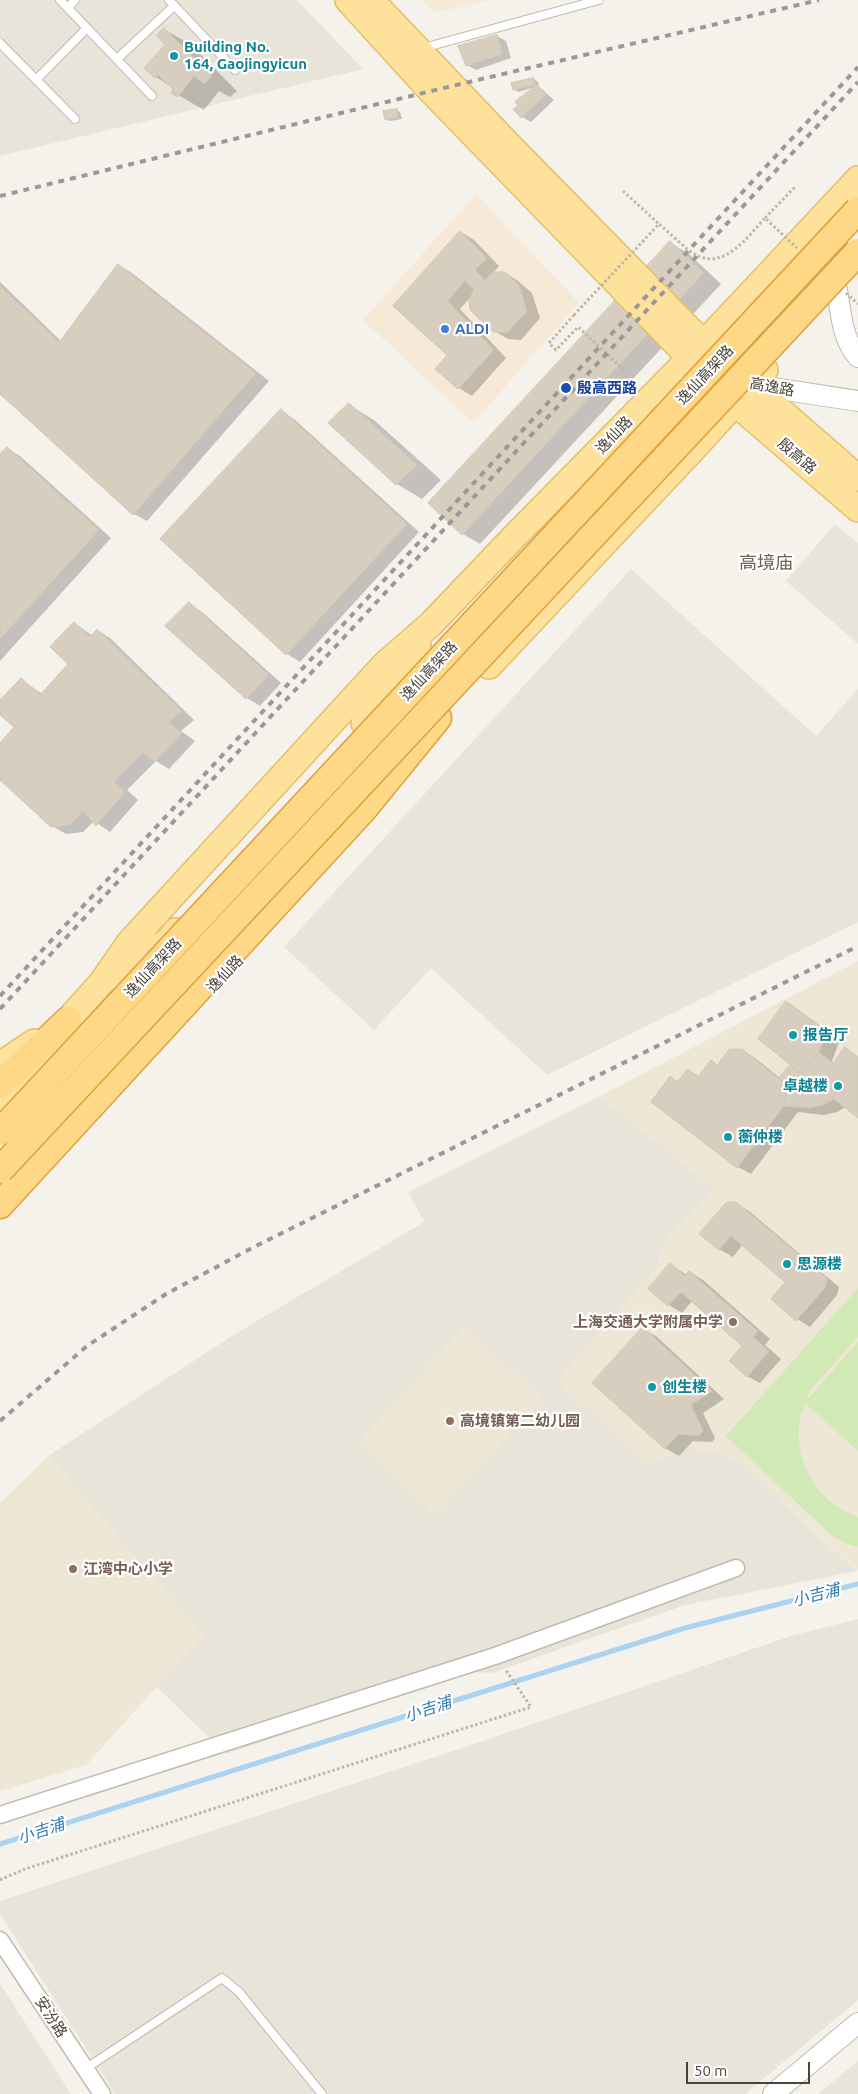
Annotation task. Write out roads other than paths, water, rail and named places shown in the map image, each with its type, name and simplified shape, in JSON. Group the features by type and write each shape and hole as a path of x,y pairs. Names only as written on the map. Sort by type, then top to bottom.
{"highway":[{"name":"逸仙高架路","path":"0,1132 858,210"},
{"name":"逸仙高架路","path":"0,1172 858,252"},
{"path":"0,1206 340,835 438,718"},
{"path":"0,1085 68,1020"}],"main road":[{"path":"348,0 431,91 743,394"},
{"path":"371,0 499,135 696,350"},
{"name":"逸仙路","path":"0,1105 12,1093 68,1020 102,982 169,940 385,699 432,624 858,179"},
{"name":"逸仙路","path":"0,1172 350,797 438,718 616,533 858,269"},
{"name":"殷高路","path":"743,394 858,478"},
{"name":"殷高路","path":"743,394 858,510"},
{"name":"逸仙路","path":"0,1220 364,825 438,718"},
{"name":"逸仙路","path":"0,1065 68,1020"}],"street":[{"path":"840,290 843,328 851,349 858,357"},
{"name":"高逸路","path":"743,394 823,394 858,401"},
{"path":"0,1815 495,1656 736,1568"},
{"name":"安汾路","path":"0,1940 102,2094"},
{"path":"777,2093 858,2023"}],"lane":[{"path":"60,0 152,96"},
{"path":"68,8 75,0"},
{"path":"418,50 599,0"},
{"path":"117,59 171,3 235,70"},
{"path":"36,80 87,28"},
{"path":"0,43 74,119"},
{"path":"85,2069 222,1978 239,1992 322,2094"}],"waterway":[{"name":"小吉浦","path":"0,1844 685,1628 858,1584"}],"railway":[{"path":"0,196 452,86 819,0"},
{"path":"0,996 858,67"},
{"path":"0,1009 858,82"},
{"path":"0,1421 87,1346 166,1294 250,1249 858,946"}],"place":[{"name":"Building No. 164, Gaojingyicun","path":"174,56"},
{"name":"ALDI","path":"445,329"},
{"name":"殷高西路","path":"566,388"},
{"name":"报告厅","path":"793,1035"},
{"name":"卓越楼","path":"838,1086"},
{"name":"蘅仲楼","path":"728,1137"},
{"name":"思源楼","path":"787,1264"},
{"name":"上海交通大学附属中学","path":"733,1322"},
{"name":"创生楼","path":"652,1387"},
{"name":"高境镇第二幼儿园","path":"450,1421"},
{"name":"江湾中心小学","path":"73,1569"}],"district":[{"name":"高境庙","path":"766,563"}]}
